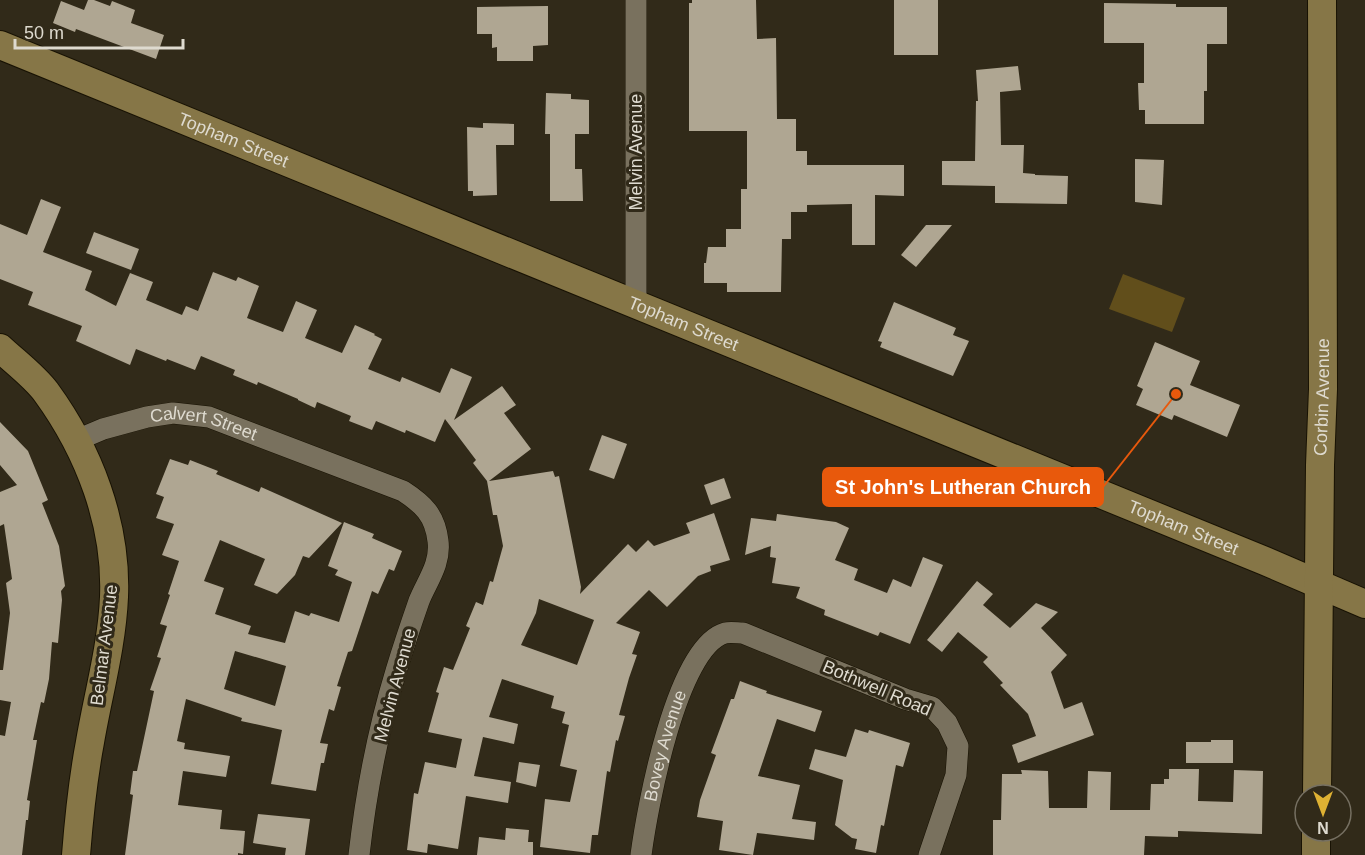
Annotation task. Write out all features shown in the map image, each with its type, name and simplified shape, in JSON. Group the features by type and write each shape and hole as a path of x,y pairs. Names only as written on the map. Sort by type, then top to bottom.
{"main road":[{"name":"Corbin Avenue","path":"1317,783 1318,585 1323,388 1322,0"},
{"name":"Topham Street","path":"0,45 1265,561 1365,604"},
{"path":"0,348 45,391 77,440"},
{"name":"Belmar Avenue","path":"76,855 80,804 114,597 111,541 105,511 77,440"}],"street":[{"name":"Melvin Avenue","path":"636,0 636,304"},
{"name":"Calvert Street","path":"77,440 104,429 147,417 173,413 209,417 403,491 422,503 433,520"},
{"name":"Melvin Avenue","path":"359,855 364,804 395,674 420,599 437,564 438,542 433,520"},
{"name":"Bothwell Road","path":"708,644 724,633 743,633 905,699 932,707 947,723 958,746 956,775 929,855"},
{"name":"Bovey Avenue","path":"640,855 661,747 690,670 708,644"}],"shaded area":[{"path":"1123,274 1185,298 1172,332 1109,309"}],"building":[{"path":"88,0 110,6 112,1 135,10 131,23 164,35 156,59 76,29 75,32 53,23 61,1 84,10"},
{"path":"692,0 756,0 757,39 776,38 777,119 796,119 796,151 807,151 807,165 904,165 904,196 875,195 875,245 852,245 852,204 807,205 807,212 791,212 791,239 782,239 781,292 727,292 727,283 704,283 704,263 706,263 708,247 726,247 726,229 741,229 741,189 747,189 747,131 689,131 689,3 692,3"},
{"path":"894,0 938,0 938,55 894,55"},
{"path":"1104,3 1227,7 1227,44 1207,44 1204,124 1145,124 1145,110 1139,110 1138,83 1144,83 1144,43 1104,43"},
{"path":"548,6 548,45 533,46 533,61 497,61 497,47 492,48 492,34 477,34 477,7"},
{"path":"1018,66 1021,90 1000,92 1001,145 1024,145 1023,173 1068,176 1067,204 995,203 995,186 942,185 942,161 975,161 976,101 978,101 976,70"},
{"path":"546,93 571,94 571,99 589,100 589,134 575,134 575,169 582,169 583,201 550,201 550,134 545,134"},
{"path":"483,123 514,124 514,145 496,145 497,195 473,196 473,191 468,191 467,127 483,128"},
{"path":"1135,159 1164,160 1162,205 1135,202"},
{"path":"41,199 61,207 43,252 92,271 85,290 116,306 130,273 153,282 146,300 182,315 186,306 198,311 213,272 236,281 238,277 259,286 247,318 283,332 296,301 317,310 305,338 342,353 355,325 382,339 368,369 400,382 402,377 440,393 451,368 472,377 454,420 502,386 516,405 504,413 531,449 489,481 553,471 555,477 559,476 581,587 580,594 628,544 636,552 648,540 654,546 690,533 686,523 714,513 730,560 710,566 711,571 698,576 667,607 649,590 616,623 640,632 632,654 637,655 619,715 625,716 618,741 616,740 610,772 607,771 598,835 592,835 590,853 540,847 545,799 570,802 577,770 560,766 569,725 562,723 565,712 551,708 554,696 502,679 489,717 518,724 514,744 483,737 474,776 511,782 508,803 466,796 458,849 428,844 427,853 407,850 414,793 418,794 425,762 456,768 462,739 428,732 439,693 436,692 444,667 453,670 470,628 466,626 476,602 483,605 490,581 493,582 503,546 497,515 493,515 487,481 473,463 476,460 445,419 435,442 376,421 372,430 349,421 351,416 317,402 315,408 258,382 257,385 233,375 235,370 201,356 195,370 136,349 130,365 76,341 82,326 28,305 33,292 0,279 0,224 27,235","holes":["539,599 594,620 577,665 521,645 536,613"]},
{"path":"926,225 952,225 916,267 901,255"},
{"path":"94,232 139,249 131,270 86,253"},
{"path":"894,302 956,328 953,335 969,341 953,376 880,347 882,342 878,341"},
{"path":"1155,342 1200,361 1190,385 1240,405 1227,437 1174,415 1172,420 1136,405 1143,389 1137,386"},
{"path":"0,422 28,451 48,500 42,503 59,546 65,586 61,591 58,643 52,642 49,679 44,703 41,702 33,740 37,740 27,800 30,801 22,855 0,855 0,735 5,736 11,702 0,700 0,670 3,670 10,613 6,583 12,579 4,524 0,526 0,492 17,485 0,465"},
{"path":"602,435 627,444 614,479 589,470"},
{"path":"170,459 188,465 190,460 218,471 216,474 259,492 261,487 342,523 309,558 303,556 295,575 277,594 254,585 265,559 220,540 204,581 224,588 215,614 251,626 248,634 285,643 295,611 309,616 311,613 339,622 352,582 335,575 338,570 328,566 344,522 374,534 372,538 402,551 394,571 389,569 378,594 372,591 352,651 348,652 337,686 341,687 334,711 329,709 320,743 328,744 324,763 321,763 316,791 271,784 282,730 241,721 242,718 186,699 177,741 185,743 184,749 230,756 226,777 183,771 178,805 222,810 220,829 245,831 243,854 125,855 133,795 130,794 133,771 137,771 154,691 150,690 161,658 157,657 167,626 160,624 179,561 162,555 174,524 156,518 164,497 156,494","holes":["235,651 286,666 275,706 224,689"]},
{"path":"724,478 731,498 711,505 704,485"},
{"path":"777,514 836,522 849,528 835,560 858,569 854,580 887,593 893,579 911,587 923,557 943,565 910,644 880,632 878,636 824,615 825,610 796,598 800,587 772,583 776,558 770,557 771,546 745,555 751,518 776,521"},
{"path":"977,581 993,594 983,605 1010,628 1036,603 1058,612 1041,628 1067,655 1051,672 1064,709 1082,702 1094,735 1018,763 1012,745 1036,736 1028,714 1000,685 1003,683 983,662 988,657 958,632 942,652 927,640"},
{"path":"740,681 767,691 766,693 822,711 815,732 777,719 758,776 800,785 792,819 816,822 814,840 757,833 753,855 719,850 723,821 697,817 700,800 716,755 711,753"},
{"path":"855,729 868,733 869,730 910,743 903,767 896,765 884,826 881,825 876,853 855,849 857,839 852,838 835,825 843,780 809,769 815,749 846,757"},
{"path":"1211,740 1233,740 1233,763 1186,763 1186,742 1211,742"},
{"path":"519,762 540,765 536,787 516,782"},
{"path":"1169,769 1199,769 1198,801 1233,802 1234,770 1263,771 1262,834 1178,831 1178,837 1145,836 1144,855 993,855 993,820 1001,820 1002,774 1022,774 1021,770 1048,771 1049,808 1087,808 1088,771 1111,772 1110,810 1150,810 1151,784 1164,784 1164,779 1169,779"},
{"path":"258,814 310,819 305,855 285,855 286,848 253,843"},
{"path":"506,828 529,830 528,842 533,842 533,855 477,855 479,837 505,840"}],"place":[{"name":"St John's Lutheran Church","path":"1176,394"}]}
